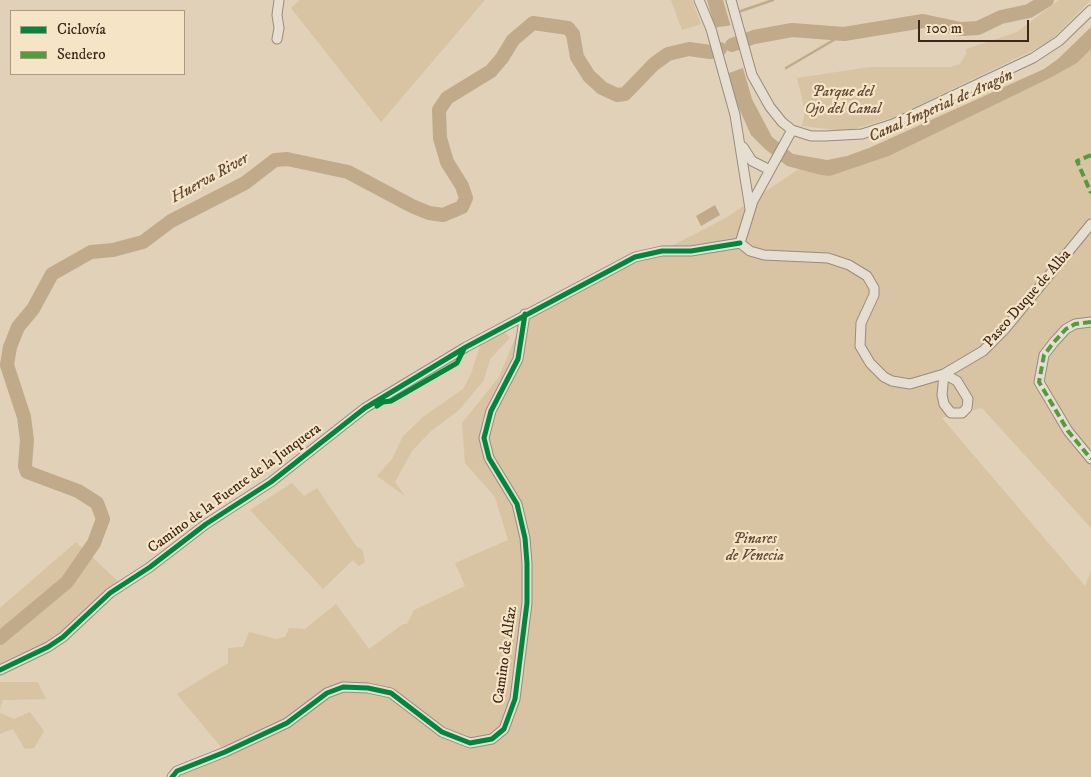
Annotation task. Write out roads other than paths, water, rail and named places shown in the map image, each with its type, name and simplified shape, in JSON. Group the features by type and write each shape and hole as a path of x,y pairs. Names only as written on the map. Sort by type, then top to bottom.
{"street":[{"path":"277,39 279,0"},
{"path":"699,0 710,29 740,140 750,209"},
{"path":"731,0 740,24 750,66 767,103 782,122 792,130 811,136 862,134 893,124 1047,50 1091,10"},
{"path":"740,243 750,209 792,130"},
{"path":"740,140 752,161 772,166"},
{"name":"Paseo Duque de Alba","path":"740,243 750,251 764,255 820,257 844,263 867,276 874,288 872,302 859,331 860,346 870,363 884,377 902,384 919,383 944,374 983,351 1005,329 1091,224"},
{"name":"Camino de la Fuente de la Junquera","path":"0,670 48,647 63,637 110,593 150,567 206,524 271,482 374,402 525,314 634,257 662,251 691,251 740,243"},
{"name":"Camino de Alfaz","path":"172,777 184,768 226,752 287,722 327,693 342,687 368,688 391,693 442,732 470,743 492,739 504,729 516,699 527,603 527,563 525,538 516,504 490,458 484,438 491,411 518,359 525,314"},
{"path":"1091,322 1075,324 1066,329 1054,342 1044,355 1039,382 1068,431 1091,459"},
{"path":"956,381 958,366"},
{"path":"944,374 956,381 968,401 964,411 956,414 951,412 943,401 944,374"}],"waterway":[{"path":"741,11 773,0"},
{"name":"Huerva River","path":"732,45 754,37 792,30 844,34 923,21 961,29 978,28 1001,17 1029,11 1047,0"},
{"name":"Huerva River","path":"0,638 67,582 94,543 103,519 97,503 78,491 27,472 25,466 27,440 24,417 7,365 10,347 18,327 33,309 52,274 91,252 113,250 143,242 171,221 245,183 275,160 287,159 348,172 429,213 443,215 462,207 466,198 462,186 447,162 440,138 439,110 447,98 491,71 513,40 533,23 568,28 573,34 577,57 589,76 602,88 617,95 625,94 654,64 668,54 689,49 710,52 720,49"},
{"path":"786,68 844,34"}],"park label":[{"name":"Parque del Ojo del Canal","path":"843,102"},
{"name":"Pinares de Venecia","path":"755,548"}],"water label":[{"name":"Canal Imperial de Aragón","path":"941,107"}]}
